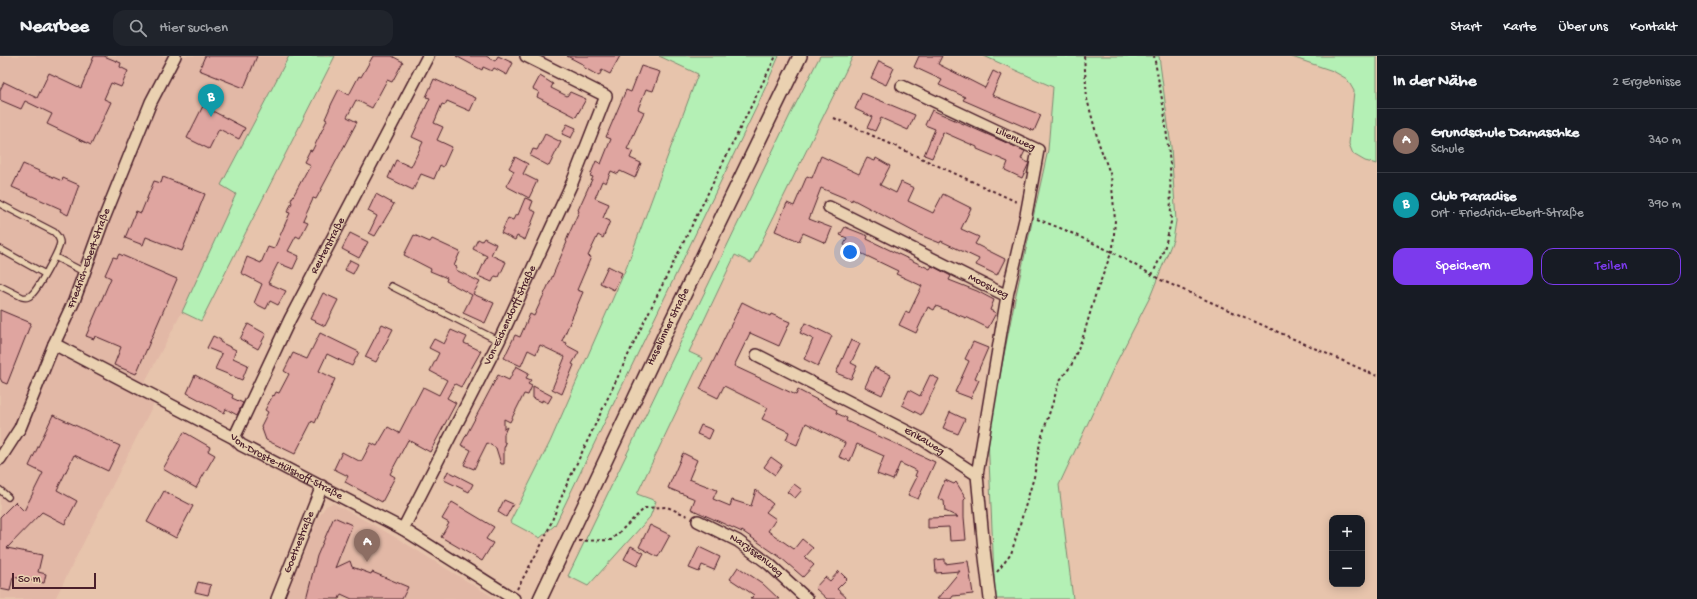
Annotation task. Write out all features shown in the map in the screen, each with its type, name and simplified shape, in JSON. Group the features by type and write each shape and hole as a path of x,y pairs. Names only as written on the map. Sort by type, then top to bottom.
{"street":[{"name":"Friedrich-Ebert-Straße","path":"0,459 20,428 54,344 74,301 103,221 151,102 175,56"},
{"name":"Reuterstraße","path":"234,438 290,320 428,56"},
{"name":"Von-Eichendorff-Straße","path":"403,528 499,341 572,183 606,96 526,56"},
{"name":"Haselünner Straße","path":"540,599 668,328 800,56"},
{"name":"Lilienweg","path":"902,86 1038,150 1027,210 1007,296"},
{"name":"Moosweg","path":"829,207 1007,296 977,475"},
{"name":"Von-Droste-Hülshoff-Straße","path":"54,344 234,438 241,445 403,528 514,599"},
{"name":"Erikaweg","path":"757,355 922,439 977,475"},
{"path":"977,475 990,599"},
{"name":"Goethestraße","path":"277,599 322,486"},
{"name":"Narzissenweg","path":"698,521 738,541 769,564 807,599"}],"lane":[{"path":"0,204 54,232 60,240 59,249 55,257 32,294 25,298 0,286"},
{"path":"0,249 45,274"},
{"path":"55,257 84,272"},
{"path":"391,286 499,341"},
{"path":"0,490 8,497"}],"path":[{"path":"518,586 544,540 566,486 642,326 776,56"},
{"path":"989,583 1011,554 1034,477 1040,442 1060,380 1071,366 1084,334 1095,296 1112,252 1115,220 1111,176 1099,144 1087,99 1084,56"},
{"path":"1152,275 1164,250 1171,222 1170,164 1164,110 1154,56"},
{"path":"834,118 1027,210 1112,252 1152,275 1377,376"},
{"path":"578,541 611,540 645,508 667,507 698,521"}],"shaded area":[{"path":"0,56 289,56 221,185 236,194 182,312 140,391 155,401 55,599 0,599"},
{"path":"333,503 395,537 496,599 284,599 318,518 326,506"}],"green space":[{"path":"289,56 335,56 201,321 182,312 236,194 221,185"},
{"path":"659,56 779,56 759,102 555,525 540,538 510,522 550,442 627,266 698,74"},
{"path":"820,56 853,56 751,263 735,255 689,352 702,358 637,494 656,501 650,517 588,586 568,576 790,115"},
{"path":"984,56 1159,56 1171,147 1176,221 1173,240 1150,297 1115,365 1059,485 1073,599 995,599 988,436 1015,299 1048,150 1053,87"},
{"path":"1289,56 1377,56 1377,164 1365,161 1353,154 1349,144 1354,91 1347,79 1333,71"}],"building":[{"path":"94,56 104,56 121,63 120,67 128,71 121,87 111,83 104,99 111,102 91,145 47,124 52,114 25,101 21,109 0,100 0,90 4,82 37,98 49,73 81,88"},
{"path":"205,56 257,56 244,88 199,70"},
{"path":"373,56 392,56 403,62 392,82 387,80 372,108 356,100 347,117 357,122 316,199 313,198 303,220 308,222 300,238 296,236 288,251 299,256 293,269 278,263 268,283 286,291 278,305 270,301 266,309 254,303 262,284 241,273 247,257 261,263 268,247 274,249 290,213 287,212 292,203 291,200 310,165 304,162 310,150 312,151 327,120 325,119 339,89 349,95 359,76 361,77"},
{"path":"456,56 486,56 495,61 498,56 513,63 507,75 494,68 492,71 483,67 482,70"},
{"path":"567,56 620,56 610,74 602,70 599,76 583,67 584,65"},
{"path":"919,56 942,56 938,64 985,88 993,71 1001,75 992,95 1041,115 1034,131 963,100 965,97 939,85 942,80 914,67"},
{"path":"879,61 894,68 886,85 871,78"},
{"path":"641,66 660,72 653,91 646,89 638,109 644,112 627,149 633,151 630,158 641,163 635,178 620,171 618,174 611,171 606,183 602,181 595,198 609,204 603,218 610,221 603,238 598,235 588,256 591,257 577,290 583,292 562,341 579,352 572,364 574,365 562,394 552,389 565,357 540,345 536,354 528,350 521,366 504,358 515,335 520,337 530,314 534,316 553,275 579,211 578,210 593,177 590,176 596,161 601,164 611,139 606,137 626,90 631,92"},
{"path":"540,76 553,84 551,88 567,96 570,92 586,99 576,117 537,97 539,92 533,89"},
{"path":"434,79 476,98 470,111 447,101 445,105 442,104 434,123 443,127 437,140 452,147 443,167 440,165 434,179 421,174 413,190 388,178 396,160 411,167 423,142 412,137 430,98 426,97"},
{"path":"862,93 915,115 908,130 881,118 875,131 867,128 872,117 855,109"},
{"path":"203,106 245,128 239,139 219,129 209,149 187,138"},
{"path":"932,110 1025,151 1021,159 1029,163 1022,178 1005,170 1008,162 943,132 932,158 924,155 935,129 925,125"},
{"path":"567,124 576,128 571,138 562,134"},
{"path":"545,134 561,142 549,166 530,156 533,149 537,150"},
{"path":"821,156 859,174 867,158 875,161 876,158 890,166 880,185 896,193 901,182 914,188 908,201 933,213 943,194 971,208 961,229 979,237 975,244 1005,259 997,275 976,265 979,259 941,241 940,243 920,235 852,199 852,201 821,188 809,219 832,228 826,243 803,233 799,241 775,231 787,203 794,206 807,176 812,178"},
{"path":"515,157 528,164 523,174 537,181 529,198 506,186 514,171 509,168"},
{"path":"23,164 62,181 63,178 79,185 68,215 60,211 61,209 12,187"},
{"path":"163,177 205,194 182,251 146,237 143,245 125,238 136,211 141,213 154,181 161,183"},
{"path":"376,194 394,204 375,236 369,233 377,216 368,211"},
{"path":"525,198 533,201 530,209 536,212 525,240 517,236 515,240 501,233 508,218 513,220 516,214 518,215"},
{"path":"845,227 868,236 867,239 930,269 932,266 951,276 949,280 977,291 994,300 990,310 996,313 988,328 966,317 936,306 934,310 928,307 916,333 899,325 906,311 909,313 922,286 896,274 898,271 844,245 847,238 840,235"},
{"path":"350,233 368,242 359,258 342,249"},
{"path":"414,235 430,242 432,239 460,252 454,266 457,267 456,270 480,282 473,294 494,303 485,323 463,313 472,295 446,281 447,278 430,271 431,269 404,255"},
{"path":"484,238 496,244 491,255 506,262 499,277 495,276 492,282 478,276 487,256 473,249 478,239 482,241"},
{"path":"119,254 177,279 136,374 114,365 121,347 95,336 94,339 86,336 111,278 105,275 113,257 117,258"},
{"path":"350,260 358,264 353,274 345,270"},
{"path":"608,266 622,273 614,290 600,283"},
{"path":"323,293 338,300 325,326 310,319"},
{"path":"742,302 770,316 771,314 790,322 779,346 750,333 734,366 796,395 798,390 837,410 836,413 847,418 846,421 935,462 918,499 908,495 917,477 915,476 917,471 900,463 893,480 877,474 884,456 857,444 850,461 839,457 845,443 806,423 797,445 786,440 789,432 762,419 768,408 724,386 718,398 700,389"},
{"path":"0,310 31,323 7,384 2,382 0,378"},
{"path":"805,323 832,336 818,366 804,359 813,339 800,333"},
{"path":"248,324 266,334 258,349 240,339"},
{"path":"382,324 393,329 376,362 365,357"},
{"path":"451,330 467,337 464,343 481,351 461,387 455,384 447,398 456,403 430,452 408,440 390,474 395,477 382,502 345,482 348,476 334,469 342,452 361,462 371,443 377,446 388,427 399,433 423,387 439,395 447,380 430,371 439,353 429,348 434,339 444,344"},
{"path":"320,333 359,352 352,366 327,354 319,371 335,379 315,423 312,421 295,454 266,440 261,426 268,412 265,410 273,395 274,396 276,392 279,393 289,374 284,371 293,353 307,359"},
{"path":"213,336 221,340 220,342 236,350 233,358 248,365 242,380 215,369 222,354 207,348"},
{"path":"851,340 860,344 851,363 857,366 851,379 836,373"},
{"path":"973,342 988,348 975,378 979,380 971,398 955,392 969,361 965,359"},
{"path":"516,366 529,373 526,378 531,380 528,384 532,386 528,395 524,394 510,422 504,419 504,429 507,427 504,434 504,442 506,443 504,448 504,464 501,464 496,448 487,443 474,469 464,465 471,450 461,445 498,375 509,380"},
{"path":"874,367 891,375 882,395 865,387"},
{"path":"195,375 233,395 232,398 243,403 237,415 226,409 224,413 187,393"},
{"path":"930,375 939,379 921,415 902,405 909,390 920,396"},
{"path":"533,386 552,396 548,403 533,398"},
{"path":"950,412 965,419 958,434 943,428"},
{"path":"53,415 120,446 108,471 74,455 57,490 77,501 65,524 42,512 7,548 42,555 38,572 46,574 44,583 13,577 10,591 0,589 0,517 15,502 24,511 43,473 29,466"},
{"path":"701,425 713,430 709,439 697,434"},
{"path":"184,432 210,447 208,451 215,455 196,488 163,469"},
{"path":"683,453 697,460 689,479 717,490 713,499 730,506 732,500 751,506 756,490 773,504 766,512 776,519 768,531 794,549 802,539 813,548 805,557 814,565 803,577 780,557 742,531 691,509 695,499 668,488"},
{"path":"771,457 782,465 775,475 764,467"},
{"path":"448,471 473,484 469,492 444,480"},
{"path":"945,480 954,484 956,482 966,498 964,500 964,517 966,540 950,541 949,527 928,528 928,518 958,517 945,511 944,501 938,498"},
{"path":"794,484 802,490 795,498 787,492"},
{"path":"164,491 193,506 176,538 147,522"},
{"path":"504,500 513,504 506,517 498,512"},
{"path":"452,502 494,527 486,539 493,543 482,561 441,537 449,523 442,519"},
{"path":"334,517 352,525 335,568 350,561 352,567 371,574 372,572 408,587 402,599 352,599 341,594 339,599 306,599 317,556"},
{"path":"650,525 670,535 658,557 639,547"},
{"path":"631,546 644,553 637,566 624,559"},
{"path":"699,547 720,557 714,570 702,565 699,572 689,568"},
{"path":"945,559 945,564 968,561 973,594 953,596 951,599 937,599 960,571 936,573 935,560"},
{"path":"738,567 762,583 779,599 750,599 754,595 730,579"},
{"path":"839,571 847,579 837,589 848,599 827,599 815,588 825,577 830,581"},
{"path":"198,582 211,585 208,595 195,592"}],"place":[{"name":"Club Paradise","path":"211,117"},
{"name":"Grundschule Damaschke","path":"367,562"}]}
